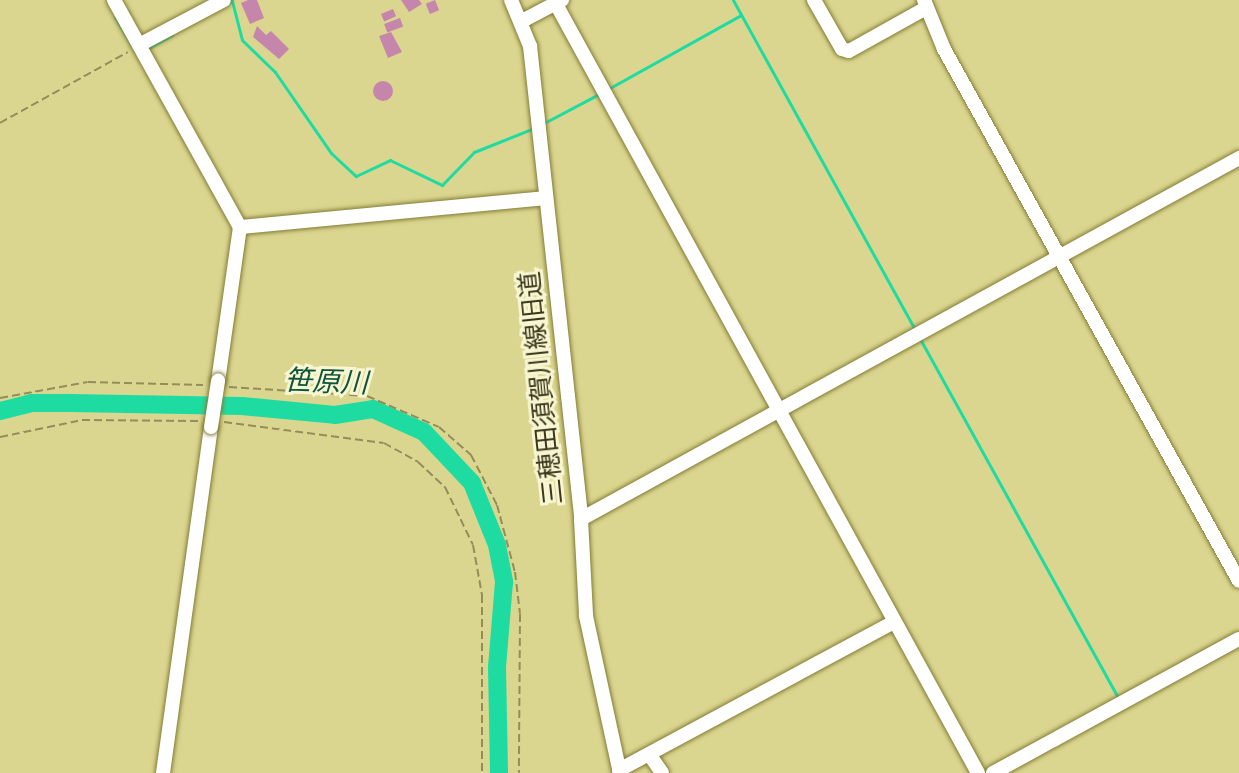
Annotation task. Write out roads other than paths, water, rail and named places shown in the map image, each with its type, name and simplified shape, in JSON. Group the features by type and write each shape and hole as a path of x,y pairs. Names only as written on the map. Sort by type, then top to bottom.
{"street":[{"path":"114,0 240,227 163,773"},
{"path":"139,45 224,0"},
{"name":"三穂田須賀川線旧道","path":"511,0 524,20 581,519 586,616 620,771"},
{"path":"814,0 842,49 849,51 924,4 1239,581"},
{"path":"524,20 559,2 978,773"},
{"path":"581,519 1239,158"},
{"path":"240,227 545,198"},
{"path":"620,771 651,757 894,622"},
{"path":"993,773 1239,639"},
{"path":"651,757 662,773"}],"waterway":[{"path":"733,0 915,330"},
{"path":"227,3 232,1 242,40 275,72 331,153 356,176 390,160 442,185 474,152 534,128"},
{"path":"608,89 741,15"},
{"path":"115,17 137,54"},
{"path":"147,49 172,35"},
{"path":"544,123 601,93"},
{"path":"919,337 1118,698"},
{"name":"笹原川","path":"0,411 31,403 242,406 335,415 373,409 424,432 472,483 497,545 504,582 497,667 499,773"}]}
